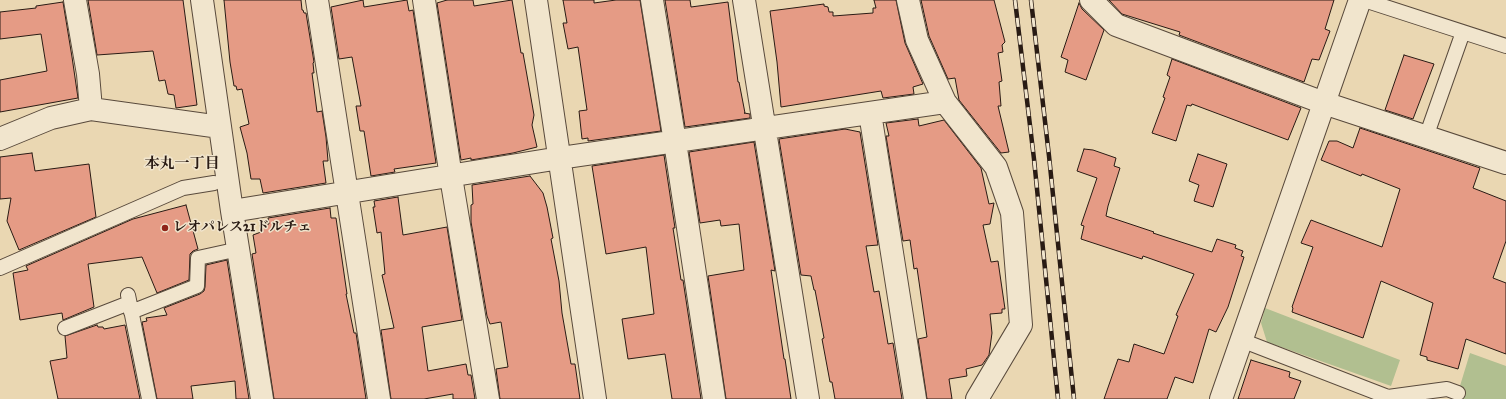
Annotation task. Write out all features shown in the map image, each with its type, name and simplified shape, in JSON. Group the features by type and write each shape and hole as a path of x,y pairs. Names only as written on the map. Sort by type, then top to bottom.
{"street":[{"path":"76,0 88,74 91,109"},
{"path":"202,0 232,212 262,399"},
{"path":"317,0 379,399"},
{"path":"424,0 451,177 488,399"},
{"path":"536,0 595,399"},
{"path":"652,0 714,399"},
{"path":"744,0 808,399"},
{"path":"908,0 917,40 945,102 996,167 1012,214 1021,325 976,399"},
{"path":"1091,0 1116,25 1324,103 1506,163"},
{"path":"1220,399 1360,0"},
{"path":"232,212 560,158 945,102"},
{"path":"0,139 51,118 91,109 220,127"},
{"path":"870,113 915,399"}],"lane":[{"path":"1364,0 1506,46"},
{"path":"1426,136 1463,32"},
{"path":"0,268 183,188 214,183"},
{"path":"65,328 130,303 198,286 198,258 238,249"},
{"path":"130,303 149,399"},
{"path":"1241,340 1388,397 1447,389 1458,393"}],"green space":[{"path":"1265,308 1400,360 1391,386 1267,342 1261,323"},
{"path":"1470,353 1506,366 1506,399 1456,399"}],"building":[{"path":"88,0 183,0 197,105 176,108 174,95 168,94 165,80 159,81 153,51 97,55"},
{"path":"224,0 301,0 302,10 306,13 314,62 314,73 312,73 317,112 322,111 326,137 328,161 323,161 326,183 263,193 260,179 251,179 247,153 240,127 249,124 242,89 237,90 236,86 234,86 230,62"},
{"path":"363,0 364,7 407,0 409,11 413,10 436,163 394,169 395,172 371,176 364,131 360,131 356,106 361,106 352,57 339,59 331,7"},
{"path":"447,0 473,0 474,6 512,0 534,115 532,125 537,147 513,153 471,160 471,158 461,160 437,3"},
{"path":"563,0 594,0 594,3 616,0 640,0 661,131 588,141 588,138 582,139 579,111 587,110 578,47 568,49 563,23 567,23"},
{"path":"665,0 690,0 691,7 728,2 738,82 744,113 750,114 750,118 685,127"},
{"path":"874,0 896,0 905,43 923,84 913,87 914,94 883,98 881,91 781,107 770,11 824,4 824,6 828,7 829,12 833,12 833,16 873,13 873,8 876,8"},
{"path":"921,0 994,0 1005,42 1002,45 1003,52 998,53 1002,81 999,82 1001,106 998,106 1009,152 1001,153 959,100 955,78 948,79 929,36"},
{"path":"1109,0 1334,0 1325,29 1330,31 1319,60 1312,59 1304,82 1179,35 1180,32 1122,14"},
{"path":"63,2 78,98 0,112 0,80 47,71 41,34 0,39 0,12 36,8 36,6"},
{"path":"1079,3 1082,9 1104,30 1086,80 1065,72 1068,60 1061,57"},
{"path":"1404,55 1434,64 1413,119 1385,110"},
{"path":"1172,59 1301,108 1288,140 1192,104 1191,106 1187,105 1176,141 1152,133 1165,98 1163,97 1170,77 1167,75"},
{"path":"918,119 919,126 944,120 981,168 989,204 994,203 990,224 983,225 991,262 998,261 1005,309 1002,309 1002,313 990,314 992,333 989,355 982,365 966,369 967,376 949,379 952,399 927,399 918,339 927,337 917,268 914,269 910,240 903,241 886,136 889,136 886,123"},
{"path":"1360,128 1480,168 1473,188 1506,201 1506,241 1493,278 1506,283 1506,354 1466,339 1458,369 1427,360 1427,357 1420,355 1433,303 1381,281 1363,338 1292,312 1292,307 1313,247 1301,243 1311,220 1382,247 1400,189 1362,174 1361,176 1321,160 1329,141 1337,141 1353,148"},
{"path":"845,129 860,132 878,245 866,246 874,292 879,291 888,344 893,343 902,399 835,399 832,382 830,382 822,339 824,338 815,290 811,276 801,275 779,139"},
{"path":"754,142 775,271 771,270 791,399 726,399 708,276 744,270 739,224 721,226 720,220 700,223 689,152"},
{"path":"1084,149 1093,150 1116,158 1114,166 1120,168 1106,216 1212,252 1217,239 1236,245 1235,248 1243,251 1241,256 1244,257 1228,307 1216,332 1209,329 1193,383 1175,377 1167,399 1104,399 1118,359 1129,362 1134,344 1164,354 1178,316 1176,315 1194,274 1143,256 1142,259 1081,239 1084,226 1081,225 1097,178 1077,171"},
{"path":"32,153 35,171 89,164 96,217 19,250 7,221 11,198 0,199 0,157"},
{"path":"1198,154 1227,164 1213,207 1194,201 1199,185 1189,181"},
{"path":"664,155 675,228 673,228 681,280 683,280 701,399 672,399 665,354 628,359 622,319 654,314 646,247 606,254 592,166"},
{"path":"530,176 543,193 547,207 553,238 551,239 559,281 562,313 571,364 575,364 580,399 500,399 496,369 508,367 501,322 490,324 487,316 471,222 471,205 473,204 472,185"},
{"path":"398,197 403,235 447,227 462,320 422,327 428,371 466,364 468,375 471,375 475,399 453,399 453,394 424,399 391,399 381,330 394,328 382,275 385,274 381,232 377,233 373,207 375,207 374,201"},
{"path":"186,205 198,249 190,254 189,280 157,293 142,257 88,264 94,307 63,320 62,313 20,320 13,273 28,270 26,266 133,219"},
{"path":"330,208 331,218 336,218 346,294 354,333 356,333 366,399 274,399 252,254 256,253 253,235 261,232 260,225 269,224 268,218"},
{"path":"227,260 249,399 236,399 235,381 191,386 193,399 157,399 142,322 147,321 146,318 167,315 164,308 200,294 204,291 205,287 206,265"},
{"path":"97,325 98,327 103,327 104,329 125,325 140,399 58,399 50,361 67,358 65,336"},
{"path":"1251,360 1290,372 1289,377 1301,381 1294,399 1238,399"}],"railway":[{"path":"1015,0 1034,159 1058,399"},
{"path":"1031,0 1074,399"}],"place":[{"name":"レオパレス21ドルチェ","path":"165,228"}],"district":[{"name":"本丸一丁目","path":"182,164"}]}
